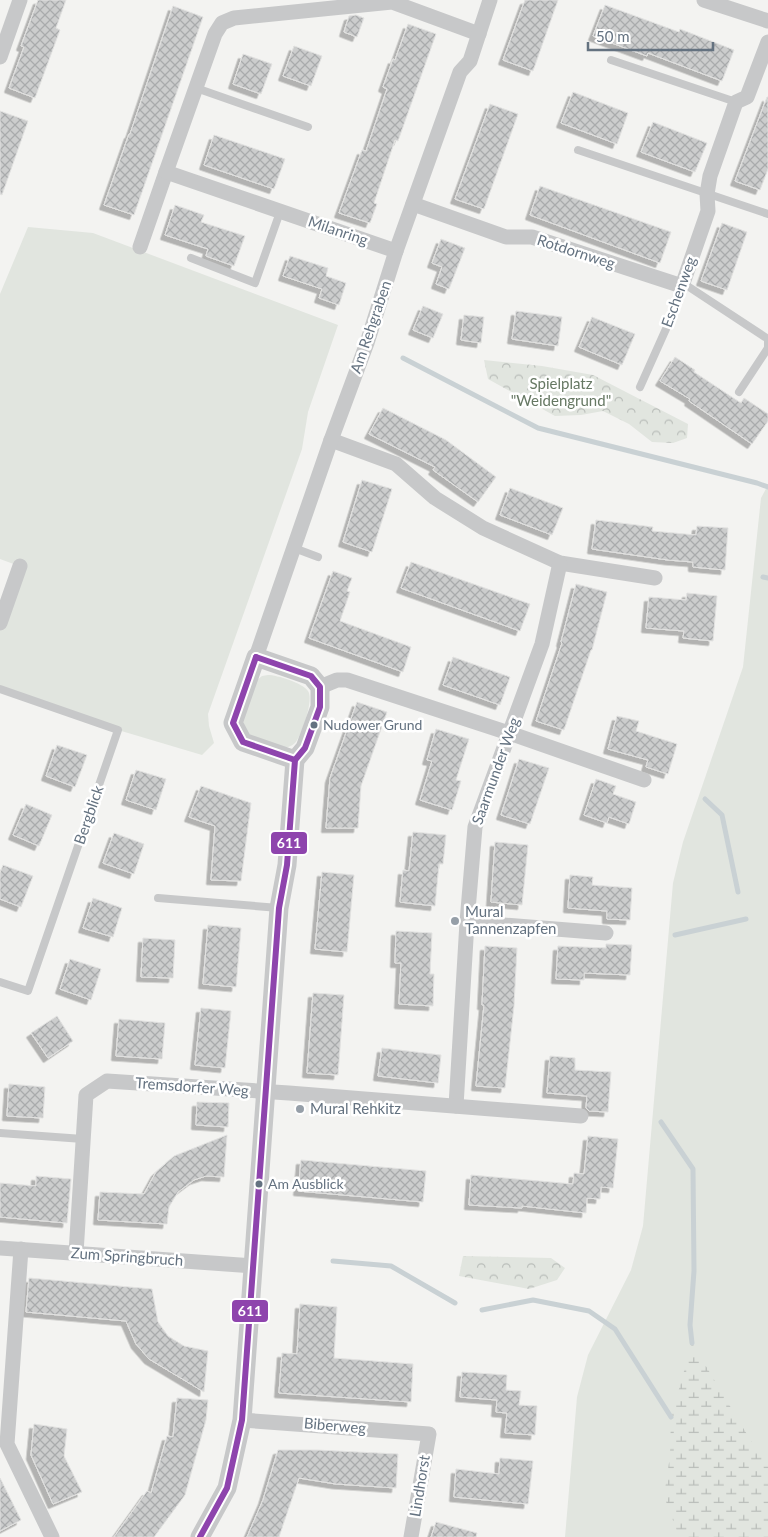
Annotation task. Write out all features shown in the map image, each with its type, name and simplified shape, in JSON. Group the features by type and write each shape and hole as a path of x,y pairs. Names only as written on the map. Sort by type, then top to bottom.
{"street":[{"path":"0,57 3,41 20,0"},
{"name":"Am Rehgraben","path":"295,760 243,742 233,724 331,440 367,343 396,251 460,72 470,61 490,0"},
{"path":"704,0 768,21"},
{"path":"140,247 215,34 222,23 234,18 392,2 479,34"},
{"name":"Eschenweg","path":"682,286 708,210 707,194 710,176 736,102 747,97 768,42"},
{"name":"Milanring","path":"166,172 396,251"},
{"name":"Rotdornweg","path":"413,204 506,237 532,237 682,286"},
{"path":"331,440 396,464 435,498 483,528 560,563 655,578"},
{"name":"Saarmunder Weg","path":"456,1106 467,922 475,827 542,644 560,563"},
{"path":"0,623 20,566"},
{"path":"200,1537 227,1488 242,1420 254,1266 264,1091 279,908 287,865 295,760 305,748 320,706 320,687 311,676 256,657"},
{"path":"320,687 336,680 347,680 644,780"},
{"path":"467,922 606,933"},
{"name":"Tremsdorfer Weg","path":"76,1253 86,1095 107,1081 264,1091 581,1116"},
{"name":"Zum Springbruch","path":"0,1248 254,1266"},
{"path":"21,1249 4,1444 52,1537"},
{"name":"Biberweg","path":"242,1420 429,1434"},
{"name":"Lindhorst","path":"411,1537 429,1434"}],"lane":[{"path":"610,60 736,102"},
{"path":"196,88 308,127"},
{"path":"578,150 768,214"},
{"path":"191,258 256,283 280,212"},
{"path":"682,286 689,286 768,338 768,347 739,392"},
{"name":"Eschenweg","path":"640,387 670,320 682,286"},
{"path":"294,548 318,557"},
{"name":"Bergblick","path":"0,689 118,730 28,991 0,982"},
{"path":"158,898 279,908"},
{"path":"0,1133 83,1139"}],"green space":[{"path":"28,227 93,233 338,325 308,412 302,449 208,714 214,743 202,755 118,730 0,689 0,623 19,566 0,559 0,294"},
{"name":"Spielplatz \"Weidengrund\"","path":"484,360 542,366 593,375 688,424 687,438 673,443 652,442 629,424 603,411 581,415 555,416 488,379"},
{"path":"768,485 768,1537 565,1537 577,1397 588,1355 631,1270 643,1226 673,883 683,842 743,667 761,498"},
{"path":"268,675 296,682 308,691 309,695 308,709 301,733 295,743 285,748 245,733 243,721 257,680 262,676"},
{"path":"463,1256 551,1258 565,1268 557,1280 529,1289 459,1276"},
{"path":"692,1343 760,1456 768,1461 768,1537 679,1537 664,1496 670,1456 671,1417"}],"building":[{"path":"38,0 66,0 56,28 60,30 35,98 9,88 24,47 21,46"},
{"path":"525,0 558,0 533,71 503,60"},
{"path":"605,5 679,32 680,29 734,50 722,81 648,53 647,56 593,36"},
{"path":"173,6 203,17 134,215 104,205"},
{"path":"356,15 364,18 357,37 344,32 349,16"},
{"path":"408,24 436,34 398,141 395,140 374,203 377,204 370,223 339,213 362,150 366,151 387,89 383,87"},
{"path":"294,46 322,56 311,86 283,76"},
{"path":"243,54 272,64 261,94 233,84"},
{"path":"573,92 628,113 617,144 561,123"},
{"path":"767,97 768,169 760,190 735,181"},
{"path":"490,104 518,114 484,209 455,199"},
{"path":"0,111 28,121 2,195 0,194"},
{"path":"653,122 707,143 695,172 641,152"},
{"path":"214,135 285,159 274,189 204,165"},
{"path":"540,186 671,232 660,263 530,215"},
{"path":"175,205 204,215 201,222 245,236 234,266 206,256 208,249 165,235"},
{"path":"722,223 747,232 727,290 701,281"},
{"path":"441,239 465,248 449,289 436,284 442,267 432,263"},
{"path":"290,256 328,268 326,276 346,283 339,305 319,298 322,289 283,276"},
{"path":"423,306 443,314 433,338 413,330"},
{"path":"516,311 562,317 558,346 512,339"},
{"path":"464,315 484,317 481,343 461,340"},
{"path":"592,317 635,334 622,365 579,347"},
{"path":"675,357 741,403 744,398 768,414 768,421 752,444 689,401 690,399 660,381"},
{"path":"383,408 446,440 496,477 478,502 433,470 435,467 369,434"},
{"path":"362,480 392,489 372,552 343,542"},
{"path":"510,488 563,508 552,535 500,515"},
{"path":"596,520 653,527 652,531 696,535 697,526 728,528 725,570 693,567 693,562 592,549"},
{"path":"411,562 530,604 520,631 401,588"},
{"path":"333,571 352,578 347,591 350,592 340,621 411,647 403,672 309,638"},
{"path":"576,584 607,592 592,650 564,730 536,721 562,643"},
{"path":"687,593 717,596 713,641 683,638 684,631 646,628 649,597 686,600"},
{"path":"453,657 510,677 500,705 443,685"},
{"path":"357,702 387,712 361,786 358,828 326,828 330,778"},
{"path":"617,716 639,721 636,731 677,744 668,774 646,767 648,760 608,749"},
{"path":"436,729 469,739 456,780 461,781 452,810 420,800 432,761 427,760"},
{"path":"57,745 87,755 75,787 46,776"},
{"path":"519,759 549,768 530,824 501,815"},
{"path":"136,770 166,779 156,810 126,800"},
{"path":"596,779 616,786 613,794 636,802 629,824 609,817 607,823 584,815"},
{"path":"201,786 251,803 241,881 211,880 215,826 189,817"},
{"path":"26,804 52,815 39,846 13,835"},
{"path":"413,832 446,835 443,864 439,864 435,906 400,902 403,870 409,871"},
{"path":"114,833 144,844 134,874 103,863"},
{"path":"495,842 528,845 522,905 491,902"},
{"path":"3,865 33,876 21,907 0,899 0,873"},
{"path":"322,872 354,875 347,952 315,949"},
{"path":"570,875 593,877 592,885 632,888 630,920 607,919 607,911 568,908"},
{"path":"93,898 122,908 113,937 83,928"},
{"path":"208,925 241,928 236,987 203,984"},
{"path":"396,931 432,933 430,974 434,974 433,1006 399,1004 401,963 395,963"},
{"path":"143,938 175,940 173,978 141,977"},
{"path":"606,944 632,945 630,975 584,973 584,980 556,979 558,946 606,948"},
{"path":"485,946 517,948 514,1006 505,1088 476,1086 484,1005 482,1005"},
{"path":"70,959 101,969 91,1000 60,989"},
{"path":"313,993 344,995 338,1075 307,1073"},
{"path":"201,1008 231,1011 225,1068 195,1065"},
{"path":"57,1016 73,1041 48,1058 31,1033"},
{"path":"119,1019 165,1023 162,1059 116,1056"},
{"path":"382,1048 441,1055 438,1083 378,1076"},
{"path":"550,1056 575,1058 575,1070 611,1072 608,1112 589,1111 586,1108 587,1096 547,1093"},
{"path":"9,1084 45,1087 43,1118 7,1116"},
{"path":"197,1102 229,1103 228,1127 196,1125"},
{"path":"227,1135 224,1177 206,1176 194,1180 178,1192 169,1207 167,1224 98,1220 100,1192 144,1194 156,1172 174,1156"},
{"path":"588,1136 618,1139 613,1188 601,1187 600,1199 587,1198 586,1213 522,1206 522,1208 469,1205 471,1175 573,1184 574,1173 584,1174"},
{"path":"301,1160 426,1171 423,1202 298,1191"},
{"path":"36,1176 71,1179 67,1223 0,1217 0,1183 36,1186"},
{"path":"29,1278 152,1289 158,1322 168,1336 184,1346 208,1351 204,1392 149,1359 136,1344 126,1321 26,1312"},
{"path":"300,1304 337,1307 334,1358 413,1364 411,1402 279,1393 282,1353 297,1354"},
{"path":"462,1372 507,1375 506,1390 521,1391 519,1405 537,1406 535,1435 505,1433 507,1413 496,1412 497,1400 460,1397"},
{"path":"177,1398 208,1400 206,1420 185,1495 154,1537 114,1537 147,1491 151,1493 167,1436 173,1437"},
{"path":"34,1424 67,1429 64,1456 82,1492 53,1504 31,1455"},
{"path":"278,1450 398,1454 396,1488 336,1484 299,1478 279,1537 247,1537 263,1500"},
{"path":"500,1458 533,1461 528,1504 454,1497 456,1469 499,1474"},
{"path":"0,1478 21,1520 0,1531"},
{"path":"436,1522 477,1533 476,1537 431,1537"}],"waterway":[{"path":"403,358 538,428 768,487"},
{"path":"763,577 768,578"},
{"path":"705,799 722,815 738,892"},
{"path":"675,935 746,919"},
{"path":"661,1122 693,1169 694,1271 690,1325 692,1343"},
{"path":"333,1261 391,1266 455,1303"},
{"path":"482,1310 533,1300 589,1311 615,1329 671,1417"}],"transit line":[{"name":"611","path":"256,657 233,723 243,742 295,760"},
{"name":"611","path":"200,1537 227,1488 242,1420 279,908 287,865 295,760 305,748 320,707 320,687 311,676 256,657"}],"place":[{"name":"Nudower Grund","path":"314,725"},
{"name":"Mural Tannenzapfen","path":"455,921"},
{"name":"Mural Rehkitz","path":"300,1109"},
{"name":"Am Ausblick","path":"259,1184"}]}
